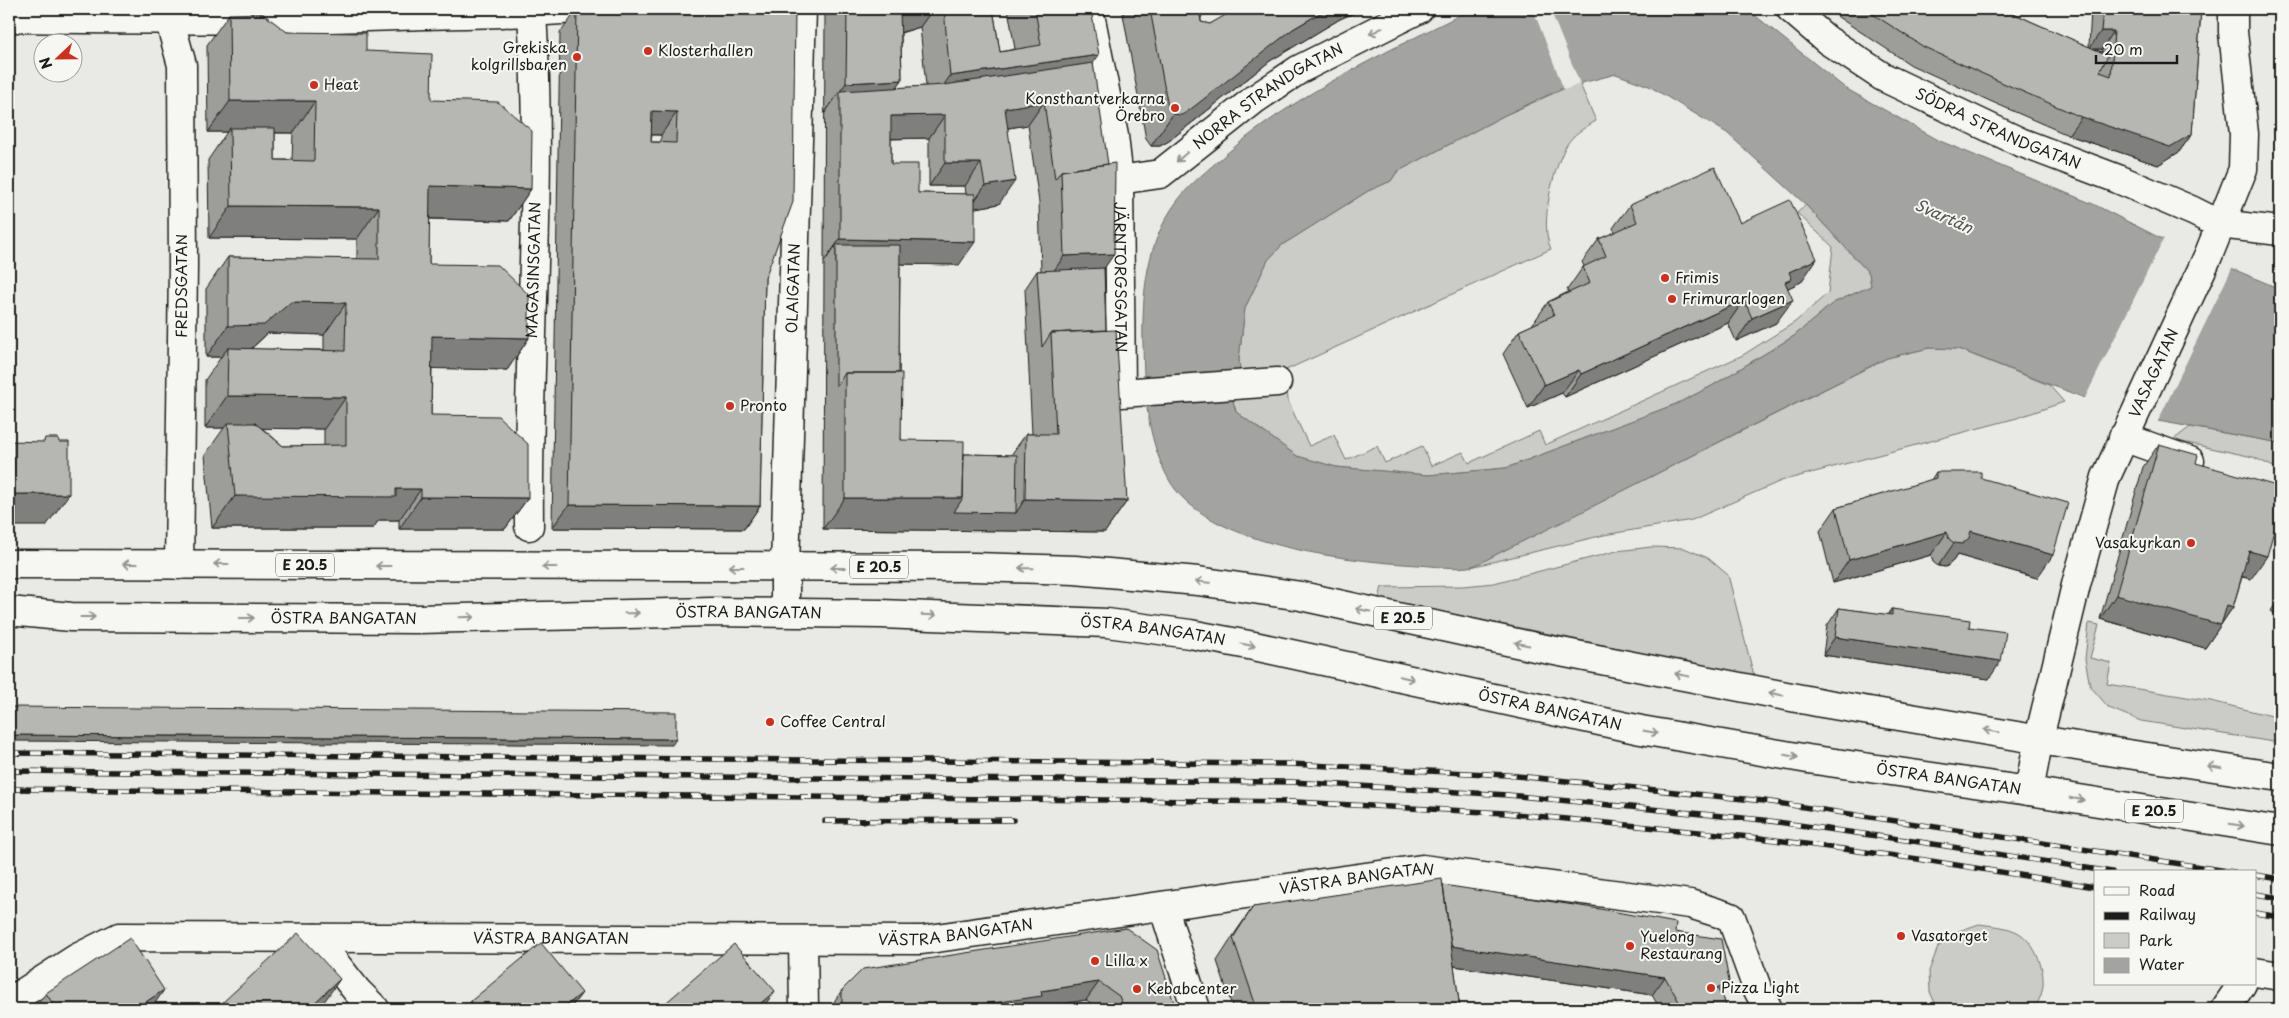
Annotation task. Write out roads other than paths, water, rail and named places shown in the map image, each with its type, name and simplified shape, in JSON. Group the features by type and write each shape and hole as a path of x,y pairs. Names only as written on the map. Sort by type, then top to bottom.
{"street":[{"path":"9,18 132,21 169,13 329,19 532,13 571,9"},
{"name":"OLAIGATAN","path":"785,612 802,9"},
{"name":"JÄRNTORGSGATAN","path":"1090,9 1114,136 1121,201 1120,393 1277,382"},
{"name":"NORRA STRANDGATAN","path":"1119,180 1160,174 1255,99 1300,68 1419,9"},
{"name":"SÖDRA STRANDGATAN","path":"1791,9 1827,40 1883,77 2020,142 2118,179 2193,210 2219,224"},
{"name":"VASAGATAN","path":"2029,791 2039,738 2082,562 2106,477 2208,256 2219,224 2244,168 2244,134 2233,32 2233,9"},
{"name":"FREDSGATAN","path":"169,13 182,65 183,266 179,565"},
{"name":"MAGASINSGATAN","path":"528,526 536,165 535,58 532,13"},
{"path":"2219,224 2280,231"},
{"path":"2128,426 2213,469"},
{"name":"E 20.5","path":"9,564 785,568 928,566 1075,570 1198,581 1301,596 1535,647 1822,703 2039,738 2088,748 2280,777"},
{"name":"ÖSTRA BANGATAN","path":"9,611 71,617 408,619 583,614 785,612 1107,623 1190,634 1337,663 1641,730 1838,763 2280,831"},
{"name":"VÄSTRA BANGATAN","path":"9,1002 77,958 119,937 922,940 1422,869 1690,904 1715,910 1731,917 1756,988 1768,1009"},
{"path":"1163,906 1196,1009"},
{"path":"315,938 357,991 375,1009"},
{"path":"803,940 804,1009"},
{"path":"2256,972 2280,976"},
{"path":"2225,1009 2241,986"}],"water":[{"name":"Svartån","path":"1472,9 1747,9 1845,88 1940,141 2093,204 2158,237 2280,289 2280,443 2158,421 2082,397 1958,349 1929,348 1887,358 1485,561 1468,567 1449,568 1389,563 1318,554 1280,546 1244,534 1212,520 1186,501 1168,478 1155,446 1148,412 1143,344 1145,287 1153,251 1167,216 1178,200 1200,176 1253,132 1282,112 1344,74","holes":["1616,74 1649,86 1727,133 1806,205 1869,273 1871,286 1833,303 1794,336 1710,387 1676,404 1506,468 1428,475 1336,467 1297,456 1236,412 1233,401 1240,371 1239,359 1245,308 1268,260 1282,245 1368,191 1391,181 1397,172 1503,116 1563,88"]}],"railway":[{"path":"9,753 1290,764 1507,775 1764,801 2221,870"},
{"path":"9,771 1292,782 1508,795 1763,820 2099,870"},
{"path":"9,789 1295,802 1505,813 1760,838 1918,859 2094,887"},
{"path":"825,821 1013,820"},
{"path":"2256,875 2280,879"},
{"path":"2256,894 2280,898"},
{"path":"2256,913 2280,917"}],"place":[{"name":"Klosterhallen","path":"648,51"},
{"name":"Grekiska kolgrillsbaren","path":"577,57"},
{"name":"Heat","path":"314,85"},
{"name":"Konsthantverkarna Örebro","path":"1175,108"},
{"name":"Frimis","path":"1665,278"},
{"name":"Frimurarlogen","path":"1672,299"},
{"name":"Pronto","path":"730,406"},
{"name":"Vasakyrkan","path":"2191,543"},
{"name":"Coffee Central","path":"770,722"},
{"name":"Vasatorget","path":"1901,936"},
{"name":"Yuelong Restaurang","path":"1630,946"},
{"name":"Lilla x","path":"1095,961"},
{"name":"Pizza Light","path":"1711,988"},
{"name":"Kebabcenter","path":"1137,989"}]}
